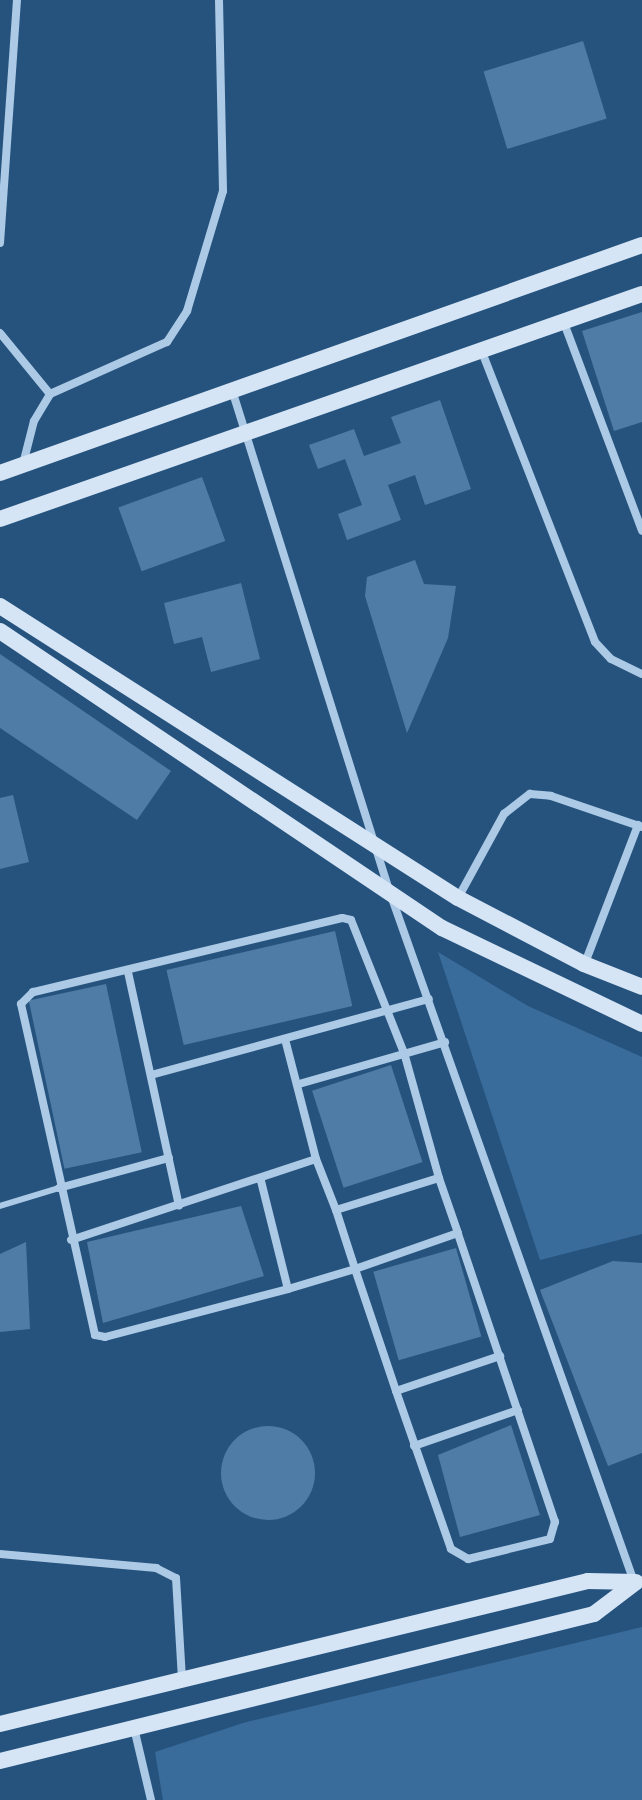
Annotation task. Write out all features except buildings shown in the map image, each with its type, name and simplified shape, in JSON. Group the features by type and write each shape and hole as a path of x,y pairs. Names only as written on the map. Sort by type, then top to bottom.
{"street":[{"path":"0,243 17,0"},
{"path":"23,464 34,421 50,394 167,342 187,311 223,191 219,0"},
{"path":"0,473 642,245"},
{"path":"0,519 248,437 642,294"},
{"path":"564,323 642,531"},
{"path":"0,333 50,394"},
{"path":"482,352 595,642 611,659 642,674"},
{"path":"232,390 389,890 638,1582"},
{"path":"0,606 373,839 458,898 584,964 642,987"},
{"path":"0,631 442,928 642,1024"},
{"path":"458,898 504,814 530,794 551,796 640,826 584,964"},
{"path":"286,1043 316,1159 336,1210 355,1269 414,1446 451,1549 458,1556 479,1557 542,1544 550,1539 555,1522 500,1356 458,1233 439,1178 404,1053 354,925 347,918 33,992 21,1004 91,1331 99,1337 288,1289 355,1269 458,1233"},
{"path":"128,972 179,1206"},
{"path":"151,1075 286,1043 429,999"},
{"path":"299,1084 445,1042"},
{"path":"59,1188 169,1158"},
{"path":"71,1240 261,1181 316,1159"},
{"path":"336,1210 439,1178"},
{"path":"261,1181 288,1289"},
{"path":"396,1391 500,1356"},
{"path":"414,1446 518,1410"},
{"path":"0,1554 156,1568 176,1578 182,1679"},
{"path":"0,1724 588,1581 638,1582"},
{"path":"0,1761 594,1614 638,1582"},
{"path":"134,1728 151,1800"}],"lane":[{"path":"0,1206 59,1188"}],"shaded area":[{"path":"438,952 528,1006 642,1057 642,1234 540,1260"},
{"path":"642,1627 642,1800 163,1800 155,1752 243,1723"}]}
